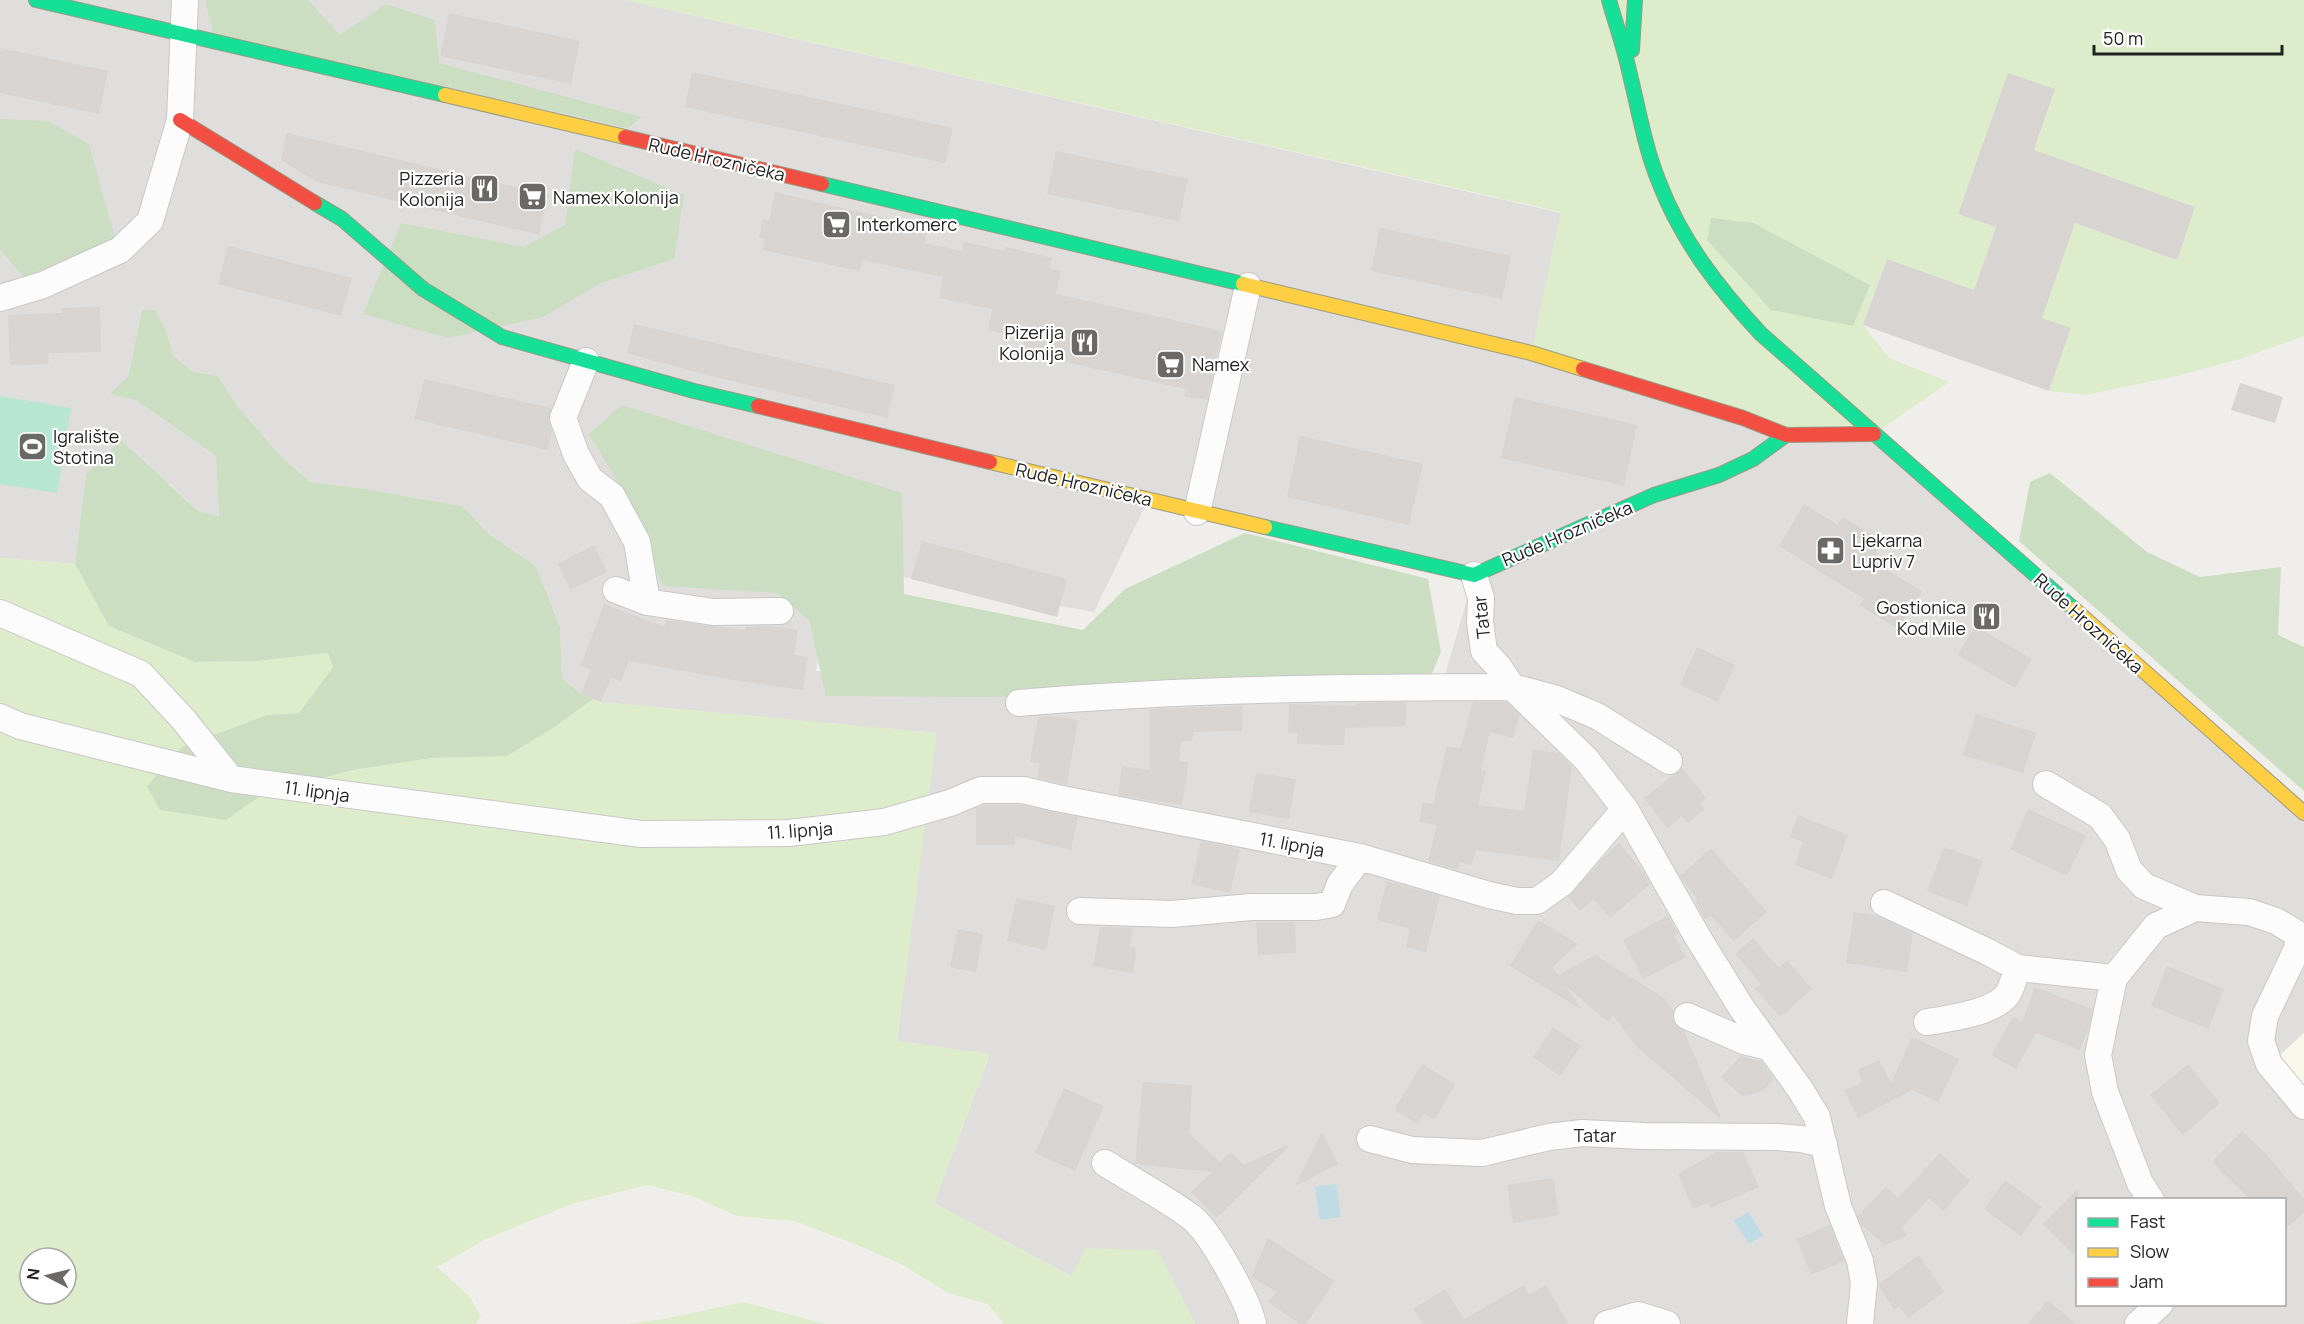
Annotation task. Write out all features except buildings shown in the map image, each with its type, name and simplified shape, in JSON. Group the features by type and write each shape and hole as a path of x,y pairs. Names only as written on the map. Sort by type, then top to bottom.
{"street":[{"name":"Rude Hrozničeka","path":"36,0 684,151 1531,353 1743,418 1786,435 1874,434"},
{"path":"0,298 43,285 120,250 150,221 180,120 185,0"},
{"name":"Rude Hrozničeka","path":"1609,0 1630,73 1642,130 1659,183 1688,240 1728,299 1761,334 2304,813"},
{"name":"Rude Hrozničeka","path":"1630,73 1635,0"},
{"name":"Rude Hrozničeka","path":"180,120 342,219 423,289 502,337 694,391 1197,512 1474,575 1654,495 1719,475 1753,459 1786,435"},
{"path":"1197,512 1248,286"},
{"path":"586,361 563,418 576,454 590,478 612,496 637,542 647,602"},
{"name":"Tatar","path":"1474,575 1481,598 1480,622 1484,651 1512,687 1586,759 1624,809 1703,946 1817,1117 1838,1206 1860,1262 1864,1283 1860,1324"},
{"path":"616,590 647,602 713,612 780,611"},
{"path":"0,613 141,674 183,719 231,779"},
{"path":"1019,703 1079,698 1250,691 1512,687 1554,698 1597,716 1669,761"},
{"name":"11. lipnja","path":"0,717 20,726 231,779 641,834 789,833 884,822 950,803 981,790 1023,790 1360,857 1517,901 1537,901 1562,883 1624,809"},
{"path":"2046,784 2100,816 2117,839 2129,870 2144,886 2194,908 2248,912 2276,921 2302,935 2265,1016 2261,1041 2269,1065 2304,1106"},
{"path":"1080,911 1172,914 1251,906 1316,907 1332,904 1340,884 1360,857"},
{"path":"1884,903 2018,968 2114,978"},
{"path":"2150,1198 2140,1183 2105,1092 2098,1054 2114,978 2156,926 2194,908"},
{"path":"1927,1022 1960,1017 1987,1008 2006,996 2018,968"},
{"path":"1687,1016 1744,1041 1769,1047"},
{"name":"Tatar","path":"1370,1138 1412,1150 1482,1153 1549,1137 1582,1133 1801,1138 1824,1144"},
{"path":"1105,1163 1194,1218 1225,1262 1251,1313 1253,1324"},
{"path":"2138,1324 2159,1306"},
{"path":"1607,1324 1638,1315 1666,1324"}],"shaded area":[{"path":"0,0 625,0 1561,213 1874,434 2304,813 2304,1324 1195,1324 1157,1250 1071,1276 934,1203 990,1054 897,1041 936,733 601,702 581,694 562,678 560,626 536,566 489,534 462,506 310,482 278,453 238,407 218,376 191,371 173,355 166,330 142,310 128,377 136,400 216,456 219,516 199,512 170,484 86,474 75,564 0,558","holes":["1148,500 1474,575 1443,682 942,688 816,671 833,564 1094,612"]},
{"path":"2304,1033 2304,1106 2269,1065"}],"green space":[{"path":"205,0 308,0 340,35 386,4 435,20 439,63 642,117 628,128 213,34"},
{"path":"625,0 2304,0 2304,336 2240,359 2177,376 2086,395 2049,391 2071,329 2042,318 2075,223 2176,259 2195,208 2067,162 2032,157 2055,90 2009,73 1958,213 1996,227 1974,290 1887,259 1863,325 1889,358 1949,382 1874,434 1786,435 1531,353 1561,212"},
{"path":"0,119 48,121 89,144 115,238 24,278 0,249"},
{"path":"575,149 684,195 674,259 599,284 543,317 448,338 363,314 401,223 524,247 565,225"},
{"path":"1711,218 1753,223 1870,285 1853,326 1771,310 1707,240"},
{"path":"142,310 155,310 166,330 173,355 191,371 218,376 238,407 278,453 310,482 462,506 489,534 536,566 560,627 562,678 581,694 593,699 553,728 507,756 432,758 353,770 266,792 226,820 160,810 147,786 182,747 267,715 299,713 333,667 328,653 257,661 195,662 109,626 75,564 86,474 121,440 199,512 219,516 216,456 136,400 110,394 128,377"},
{"name":"Igralište Stotina","path":"0,396 71,408 57,493 0,484"},
{"path":"622,405 902,493 904,594 1083,630 1125,589 1245,533 1428,579 1441,652 1431,676 990,697 826,696 809,620 777,593 663,586 621,487 589,434"},
{"path":"2050,473 2147,552 2200,577 2281,567 2278,635 2304,647 2304,791 2019,541 2030,482"},
{"path":"0,558 75,564 109,626 195,662 257,661 329,653 333,667 299,713 267,715 266,792 353,770 432,758 507,756 553,728 593,699 601,702 937,733 897,1041 990,1054 934,1203 1071,1276 1086,1248 1157,1250 1195,1324 1004,1324 988,1304 948,1293 901,1264 855,1244 795,1221 737,1216 692,1196 646,1185 572,1204 486,1239 437,1267 469,1296 481,1316 475,1324 0,1324"},
{"path":"743,1302 826,1324 625,1324 664,1319"}],"water":[{"path":"1336,1184 1341,1217 1320,1220 1315,1187"},
{"path":"1748,1212 1763,1235 1749,1244 1734,1221"}],"traffic: fast":[{"path":"36,0 445,95"},
{"path":"1609,0 1626,56 1654,169 1678,224 1702,263 1761,334 2074,609"},
{"path":"1632,50 1635,0"},
{"path":"822,184 1243,284"},
{"path":"315,203 342,219 423,289 502,337 694,391 758,406"},
{"path":"1265,527 1474,575 1654,495 1719,475 1753,459 1786,435"}],"traffic: slow":[{"path":"445,95 625,137"},
{"path":"1243,284 1531,353 1583,369"},
{"path":"990,462 1265,527"},
{"path":"2074,609 2304,813"}],"traffic: jam":[{"path":"180,120 315,203"},
{"path":"625,137 822,184"},
{"path":"1583,369 1743,418 1786,435 1874,434"},
{"path":"758,406 990,462"}],"place":[{"name":"Pizzeria Kolonija","path":"485,188"},
{"name":"Namex Kolonija","path":"532,197"},
{"name":"Interkomerc","path":"836,224"},
{"name":"Pizerija Kolonija","path":"1085,342"},
{"name":"Namex","path":"1171,364"},
{"name":"Igralište Stotina","path":"32,446"},
{"name":"Ljekarna Lupriv 7","path":"1831,550"},
{"name":"Gostionica Kod Mile","path":"1987,617"}]}
